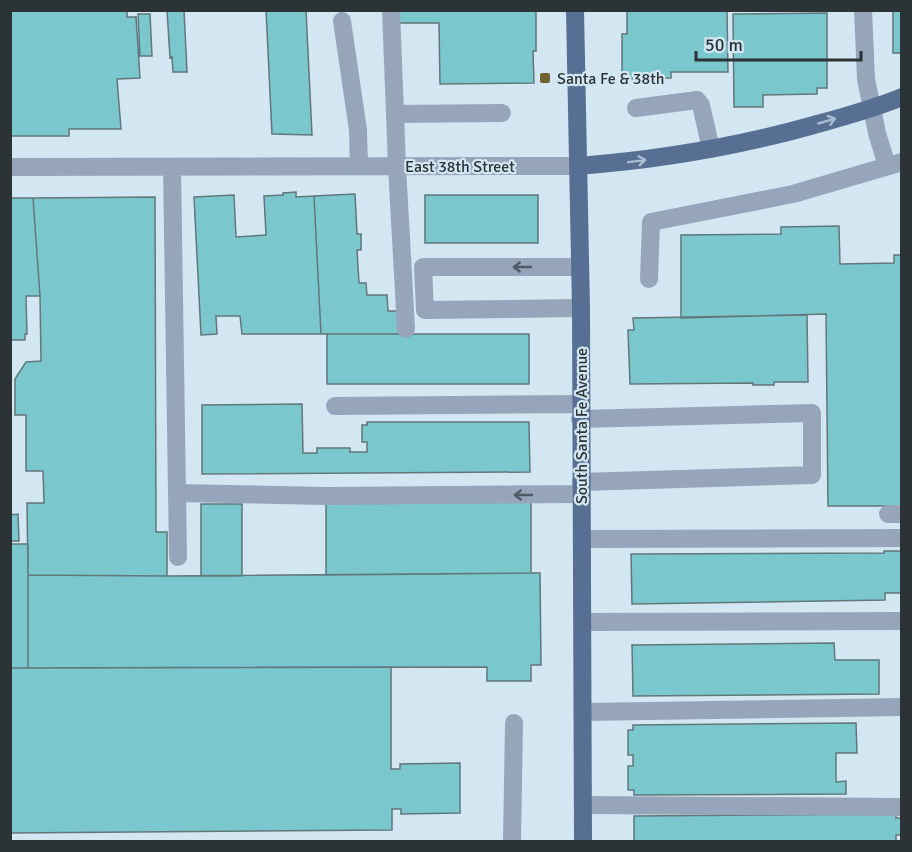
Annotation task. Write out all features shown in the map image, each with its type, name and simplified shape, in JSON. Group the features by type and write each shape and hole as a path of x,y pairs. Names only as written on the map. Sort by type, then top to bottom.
{"main road":[{"name":"South Santa Fe Avenue","path":"575,10 581,308 583,842"},
{"name":"East 38th Street","path":"578,166 626,162 765,139 902,97"}],"street":[{"path":"391,10 406,328"},
{"path":"649,279 651,222 793,194 894,164 871,108 866,79 863,10"},
{"path":"342,21 358,130 359,166"},
{"path":"636,108 697,100 701,105 711,149"},
{"path":"395,114 502,113"},
{"name":"East 38th Street","path":"10,167 578,166"},
{"path":"171,167 178,557"},
{"path":"401,242 423,267 425,310 581,308"},
{"path":"423,267 580,267"},
{"path":"177,493 317,495 581,488 812,475 812,413 334,406"},
{"path":"582,539 902,538"},
{"path":"582,622 902,621"},
{"path":"583,712 902,707"},
{"path":"512,842 514,723"},
{"path":"584,805 902,807"}],"building":[{"path":"10,10 127,10 127,17 136,17 140,78 117,79 121,129 69,129 69,136 10,136"},
{"path":"167,10 184,10 187,72 173,72"},
{"path":"266,10 306,10 312,135 272,134"},
{"path":"398,10 536,10 536,51 533,51 534,83 440,84 439,23 398,23"},
{"path":"627,10 727,10 728,72 671,72 671,78 622,79 622,34 627,34"},
{"path":"893,10 902,10 902,53 893,53"},
{"path":"827,13 827,88 817,88 817,94 763,95 763,107 734,107 733,14"},
{"path":"138,14 150,14 152,56 140,56"},
{"path":"296,192 296,197 314,196 321,334 242,334 240,316 216,316 217,334 201,335 194,197 234,195 236,237 266,235 264,196"},
{"path":"355,194 357,234 361,234 361,250 357,250 359,283 366,283 367,295 387,295 388,311 401,311 401,334 321,334 314,196"},
{"path":"425,195 538,195 538,243 425,243"},
{"path":"155,197 156,532 167,532 167,576 28,575 27,503 44,503 43,471 26,471 26,415 15,415 15,379 26,362 41,361 40,296 33,198"},
{"path":"10,198 33,198 40,296 26,296 27,334 25,334 25,340 10,340"},
{"path":"839,226 840,264 894,263 894,255 902,255 902,506 828,506 826,314 681,318 681,235 781,234 781,227"},
{"path":"807,315 808,382 774,382 774,385 753,385 753,383 630,384 628,330 634,330 633,318"},
{"path":"327,334 529,334 529,384 327,384"},
{"path":"302,404 303,453 317,453 317,448 350,448 350,452 367,452 367,442 362,442 362,425 367,425 367,422 529,422 530,472 202,474 202,405"},
{"path":"531,501 531,573 326,575 326,502"},
{"path":"201,504 242,504 242,576 201,576"},
{"path":"18,514 19,541 10,541 10,515"},
{"path":"10,544 28,544 28,668 10,668"},
{"path":"884,551 902,551 902,593 885,593 885,600 632,604 631,554 884,553"},
{"path":"540,573 541,665 531,665 531,681 487,681 487,667 28,668 28,575"},
{"path":"834,643 835,660 879,660 879,694 633,696 632,645"},
{"path":"391,667 391,769 400,769 400,764 460,763 460,813 401,814 401,809 392,809 392,830 10,833 10,668"},
{"path":"856,723 857,753 836,753 836,782 846,781 846,794 634,795 634,790 628,790 628,766 633,766 633,755 628,755 628,730 633,730 633,725"},
{"path":"896,814 896,818 902,818 902,835 896,835 896,842 634,842 634,816"}],"place":[{"name":"Santa Fe & 38th","path":"545,78"}]}
